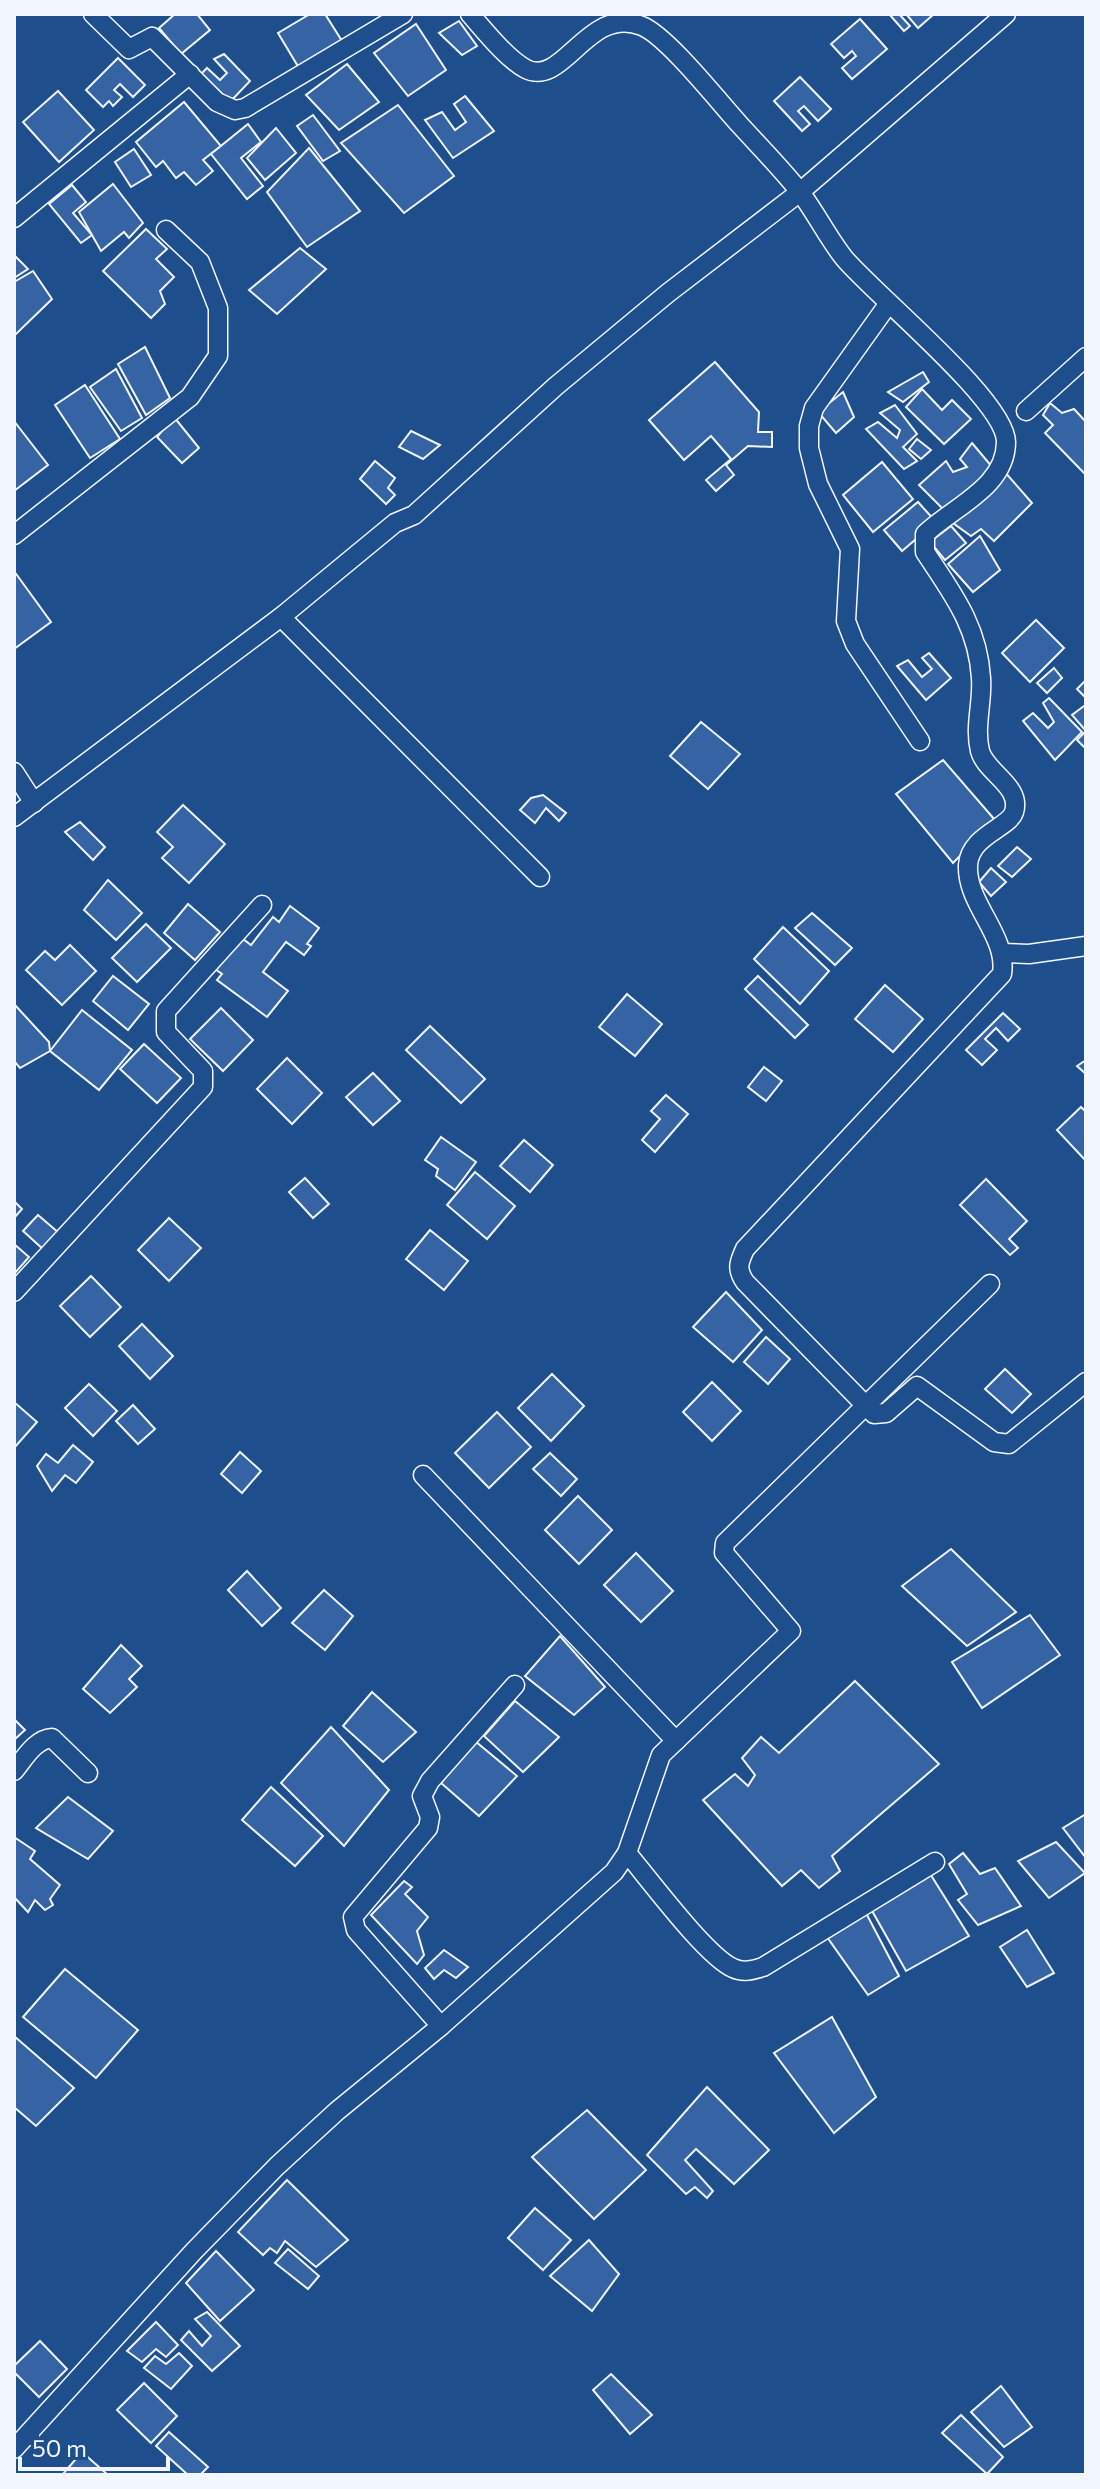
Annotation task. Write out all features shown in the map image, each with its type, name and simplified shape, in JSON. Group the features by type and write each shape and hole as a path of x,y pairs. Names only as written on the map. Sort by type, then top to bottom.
{"street":[{"path":"93,14 129,49 152,37 224,107 235,110 245,108 403,14"},
{"path":"470,14 526,70 540,72 552,69 608,23 644,26 677,55 800,192 844,257 952,363 1002,422 1006,441 1003,463 991,482 931,528 925,534 923,543 925,552 969,620 981,678 980,753 992,771 1009,787 1015,801 1010,820 991,831 970,853 968,866 980,908 1002,953 1002,974 745,1249 738,1264 739,1274 745,1282 874,1414 886,1413 917,1386 994,1442 1009,1444 1086,1382"},
{"path":"14,817 281,617 395,523 414,515 590,358 668,293 800,192 1006,14"},
{"path":"14,218 190,74"},
{"path":"14,535 190,397 218,356 218,308 200,262 166,230"},
{"path":"889,303 814,408 809,426 809,448 818,484 850,549 846,621 855,644 920,741"},
{"path":"1026,411 1086,357"},
{"path":"281,617 540,877"},
{"path":"14,772 34,803"},
{"path":"14,1292 203,1087 203,1071 166,1032 166,1011 262,905"},
{"path":"1002,953 1029,954 1086,946"},
{"path":"14,2449 194,2251 277,2166 614,1872 627,1853 657,1761 791,1631 724,1553 725,1543 990,1284"},
{"path":"423,1475 676,1741"},
{"path":"441,2026 356,1930 353,1917 425,1833 430,1817 422,1796 430,1781 515,1685"},
{"path":"14,1771 35,1745 47,1737 52,1738 88,1773"},
{"path":"627,1853 715,1956 737,1970 749,1971 763,1967 935,1862"}],"building":[{"path":"175,14 197,14 210,30 181,54 159,28"},
{"path":"310,14 325,14 342,41 299,68 278,33"},
{"path":"889,14 899,14 910,26 904,31"},
{"path":"906,14 934,14 918,28"},
{"path":"860,19 887,49 852,79 842,68 856,56 852,51 844,58 831,44"},
{"path":"459,21 477,46 462,55 439,33"},
{"path":"416,24 446,70 408,96 374,53"},
{"path":"224,54 250,81 229,103 201,74 207,68 220,80 227,73 214,59"},
{"path":"118,58 145,85 133,97 120,84 114,90 122,97 113,106 109,101 103,107 86,90"},
{"path":"347,64 379,102 339,130 306,95"},
{"path":"800,77 831,109 818,121 804,106 798,111 810,124 802,131 774,101"},
{"path":"58,91 94,130 59,162 23,122"},
{"path":"465,96 494,131 453,158 425,120 442,112 455,130 466,122 454,104"},
{"path":"184,102 221,146 203,160 213,171 196,185 184,172 176,178 163,161 156,167 136,142"},
{"path":"398,105 454,176 404,213 341,143"},
{"path":"313,115 340,151 323,161 297,126"},
{"path":"248,124 261,142 241,158 263,186 247,199 211,154"},
{"path":"276,128 296,153 265,180 247,158"},
{"path":"309,148 360,211 307,247 267,192"},
{"path":"134,149 151,175 131,187 115,162"},
{"path":"113,184 143,223 129,238 124,232 101,251 79,212"},
{"path":"72,185 86,202 73,213 92,235 81,243 49,204"},
{"path":"146,229 167,249 156,259 174,277 160,291 165,304 151,318 103,271"},
{"path":"300,248 326,269 277,314 249,290"},
{"path":"14,255 28,269 14,278"},
{"path":"33,271 52,299 14,336 14,282"},
{"path":"145,347 170,398 146,415 118,364"},
{"path":"715,362 759,412 758,432 772,432 772,447 748,446 726,465 734,475 716,491 706,480 731,459 711,436 684,460 649,420"},
{"path":"116,369 142,418 121,431 90,387"},
{"path":"923,372 929,382 903,402 888,392"},
{"path":"85,385 120,439 90,458 55,405"},
{"path":"922,389 942,410 952,400 971,419 944,444 906,407"},
{"path":"843,392 854,417 836,433 818,412"},
{"path":"1050,403 1062,413 1074,409 1086,422 1086,475 1045,433 1053,425 1043,415"},
{"path":"895,405 917,434 903,447 917,461 904,469 866,429 878,422 897,438 900,430 880,413"},
{"path":"174,417 199,448 182,463 157,437"},
{"path":"14,421 48,465 14,491"},
{"path":"411,431 440,445 423,459 399,447"},
{"path":"917,439 931,450 921,459 909,449"},
{"path":"972,443 993,468 944,510 919,485 946,461 953,472 967,467 960,459"},
{"path":"375,461 395,478 388,488 395,495 386,504 360,479"},
{"path":"882,462 913,499 873,532 843,495"},
{"path":"1004,471 1032,503 994,541 981,529 971,536 953,523"},
{"path":"918,502 936,522 902,551 884,530"},
{"path":"951,526 966,543 945,560 930,542"},
{"path":"980,536 1000,570 973,592 948,564"},
{"path":"14,571 51,622 14,649"},
{"path":"1036,620 1064,648 1030,682 1002,653"},
{"path":"929,653 951,678 926,700 897,666 908,660 922,677 932,669 922,658"},
{"path":"1054,668 1062,678 1047,693 1037,683"},
{"path":"1086,680 1086,698 1077,689"},
{"path":"1049,698 1082,732 1055,760 1023,721 1033,713 1048,728 1054,722 1043,703"},
{"path":"1084,706 1086,708 1085,730 1072,715"},
{"path":"701,722 740,754 708,789 670,756"},
{"path":"1085,732 1085,748 1077,740"},
{"path":"943,760 995,820 953,863 896,794"},
{"path":"543,795 566,813 559,821 546,808 535,823 520,810 531,798"},
{"path":"183,805 225,844 189,883 162,858 173,847 157,832"},
{"path":"80,822 105,847 93,860 65,832"},
{"path":"1017,847 1031,859 1012,877 998,866"},
{"path":"991,868 1006,882 991,896 979,882"},
{"path":"108,880 142,913 116,940 84,910"},
{"path":"188,904 220,932 195,960 164,933"},
{"path":"290,906 319,928 307,944 311,946 304,955 286,942 263,972 288,991 267,1017 217,980 222,974 215,969 239,936 251,945 273,917 279,922"},
{"path":"812,913 852,948 835,965 795,928"},
{"path":"146,924 171,948 137,982 112,958"},
{"path":"783,927 829,971 800,1004 754,959"},
{"path":"70,945 96,971 62,1005 26,970 45,951 55,960"},
{"path":"113,976 149,1004 128,1030 93,1001"},
{"path":"758,976 808,1025 795,1038 745,989"},
{"path":"885,985 923,1019 893,1052 855,1019"},
{"path":"627,994 662,1024 635,1056 599,1027"},
{"path":"14,1004 49,1042 50,1051 20,1068 14,1061"},
{"path":"221,1008 253,1040 223,1071 190,1039"},
{"path":"82,1010 132,1050 99,1090 50,1051"},
{"path":"1003,1013 1020,1029 1008,1041 996,1028 985,1039 997,1050 982,1065 966,1050"},
{"path":"430,1026 485,1079 461,1103 406,1050"},
{"path":"144,1044 181,1078 157,1103 120,1069"},
{"path":"287,1058 322,1093 292,1124 257,1089"},
{"path":"1086,1060 1086,1074 1077,1066"},
{"path":"764,1067 782,1081 766,1101 748,1087"},
{"path":"373,1073 400,1101 373,1125 346,1097"},
{"path":"666,1095 688,1114 655,1152 642,1140 660,1119 651,1111"},
{"path":"1081,1107 1086,1112 1086,1161 1057,1130"},
{"path":"441,1137 476,1162 455,1190 436,1176 438,1169 425,1160"},
{"path":"524,1140 553,1165 530,1192 500,1166"},
{"path":"475,1172 515,1206 487,1239 447,1205"},
{"path":"305,1178 329,1204 313,1218 289,1192"},
{"path":"986,1179 1027,1221 1009,1239 1018,1248 1010,1255 960,1205"},
{"path":"14,1201 22,1209 14,1218"},
{"path":"38,1215 59,1233 44,1250 23,1231"},
{"path":"169,1218 201,1248 169,1281 138,1250"},
{"path":"430,1230 468,1261 444,1290 406,1259"},
{"path":"14,1244 29,1257 14,1274"},
{"path":"91,1276 121,1307 90,1337 60,1306"},
{"path":"726,1292 762,1330 733,1362 693,1327"},
{"path":"142,1324 173,1356 150,1379 119,1346"},
{"path":"766,1337 790,1359 768,1384 744,1362"},
{"path":"1005,1369 1031,1394 1012,1413 985,1389"},
{"path":"552,1374 584,1406 551,1441 518,1408"},
{"path":"712,1382 741,1411 712,1441 683,1412"},
{"path":"89,1384 117,1411 93,1436 65,1408"},
{"path":"14,1402 37,1422 14,1448"},
{"path":"133,1405 155,1429 138,1444 116,1421"},
{"path":"497,1412 531,1447 489,1488 455,1453"},
{"path":"73,1445 93,1462 76,1483 65,1475 52,1491 37,1466 46,1454 58,1463"},
{"path":"240,1452 261,1471 242,1493 221,1474"},
{"path":"550,1453 577,1479 561,1496 533,1469"},
{"path":"578,1496 612,1530 579,1564 545,1530"},
{"path":"951,1549 1016,1612 967,1646 902,1586"},
{"path":"636,1553 673,1591 641,1622 604,1585"},
{"path":"247,1571 281,1608 262,1626 228,1590"},
{"path":"324,1590 353,1616 325,1650 292,1623"},
{"path":"1030,1615 1060,1655 982,1708 952,1662"},
{"path":"560,1636 605,1687 574,1715 525,1676"},
{"path":"121,1645 142,1666 129,1679 137,1687 110,1713 83,1689"},
{"path":"855,1681 939,1764 832,1856 840,1871 819,1888 801,1870 782,1886 703,1800 735,1774 748,1786 755,1775 742,1758 761,1737 779,1753"},
{"path":"372,1692 416,1732 383,1762 343,1726"},
{"path":"515,1701 559,1737 523,1772 484,1736"},
{"path":"14,1719 25,1730 14,1740"},
{"path":"331,1727 389,1790 344,1846 281,1783"},
{"path":"475,1741 517,1776 479,1816 441,1783"},
{"path":"271,1787 323,1836 295,1866 242,1820"},
{"path":"68,1797 113,1831 88,1859 36,1828"},
{"path":"1086,1814 1086,1858 1063,1828"},
{"path":"14,1837 35,1851 30,1859 60,1885 50,1899 53,1905 45,1910 35,1900 28,1912 14,1897"},
{"path":"1056,1842 1085,1873 1049,1898 1018,1861"},
{"path":"963,1853 980,1874 995,1868 1021,1906 978,1925 958,1900 967,1894 949,1864"},
{"path":"929,1872 969,1936 906,1971 871,1909"},
{"path":"404,1881 412,1887 405,1894 428,1917 417,1931 424,1955 417,1964 371,1915"},
{"path":"866,1913 899,1976 868,1995 827,1937"},
{"path":"1027,1930 1054,1973 1027,1987 1000,1947"},
{"path":"444,1950 468,1967 456,1978 444,1970 434,1979 425,1968"},
{"path":"65,1969 138,2030 96,2078 23,2017"},
{"path":"832,2017 876,2097 834,2133 774,2053"},
{"path":"14,2036 74,2088 36,2126 14,2107"},
{"path":"707,2087 769,2150 734,2184 696,2149 685,2160 713,2191 707,2198 695,2187 686,2194 647,2155"},
{"path":"587,2110 646,2170 594,2219 532,2157"},
{"path":"287,2180 348,2240 316,2267 285,2241 277,2253 270,2248 263,2255 238,2232"},
{"path":"535,2208 571,2240 543,2270 508,2238"},
{"path":"589,2240 619,2274 592,2311 550,2276"},
{"path":"288,2249 319,2276 308,2289 275,2263"},
{"path":"216,2251 254,2290 220,2321 186,2283"},
{"path":"207,2312 240,2346 212,2371 181,2340 189,2331 202,2346 211,2336 195,2319"},
{"path":"156,2322 178,2345 166,2357 156,2349 142,2362 127,2351"},
{"path":"40,2341 67,2369 39,2397 14,2372 14,2366"},
{"path":"179,2353 192,2366 171,2389 144,2368 155,2356 166,2364"},
{"path":"611,2374 652,2415 630,2434 593,2390"},
{"path":"144,2383 177,2416 151,2443 117,2410"},
{"path":"1001,2386 1032,2427 1004,2447 971,2412"},
{"path":"961,2415 1003,2457 987,2474 942,2433"},
{"path":"169,2432 208,2467 200,2475 188,2475 156,2446"},
{"path":"82,2452 108,2475 62,2475"}]}
